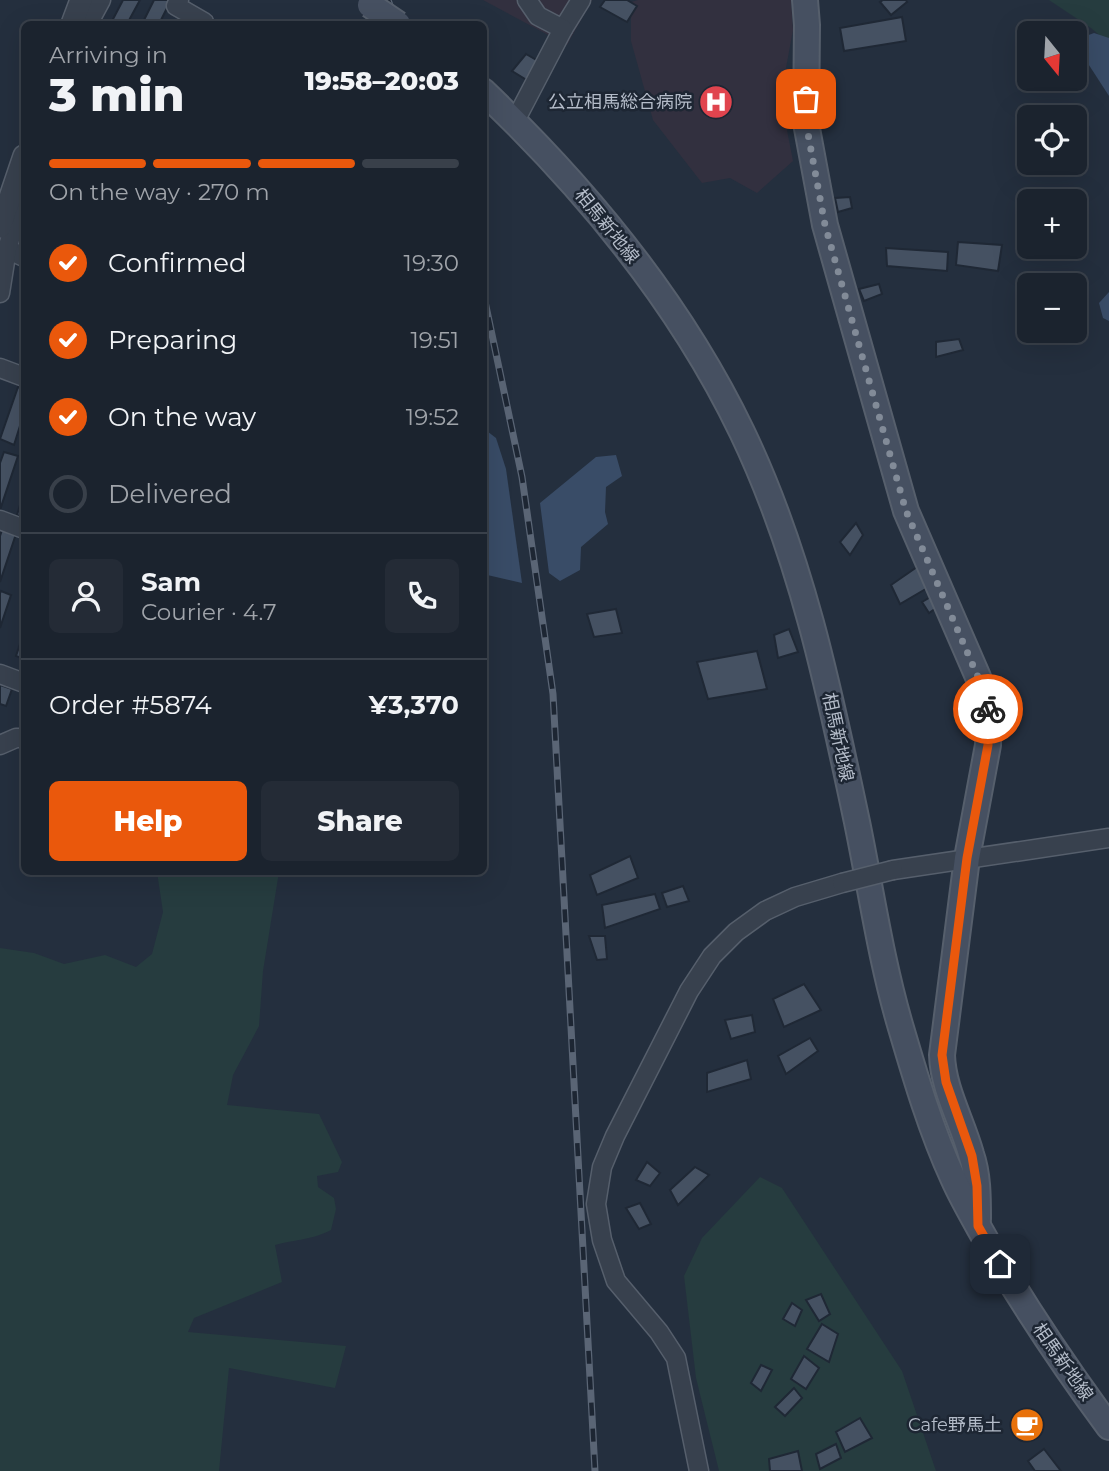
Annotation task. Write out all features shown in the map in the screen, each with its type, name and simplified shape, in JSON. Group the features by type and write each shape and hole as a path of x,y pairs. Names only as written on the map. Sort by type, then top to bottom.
{"main road":[{"path":"805,0 806,123 825,225 906,511 978,677 989,711 988,745 967,858 942,1055 946,1082 972,1156 977,1186 978,1226"},
{"path":"366,2 394,21"},
{"name":"相馬新地線","path":"487,95 515,121 612,229 671,312 715,381 742,433 796,569 817,643 900,1024 924,1103 948,1166 978,1226 1021,1301 1060,1361 1109,1427"}],"street":[{"path":"81,0 86,21"},
{"path":"88,21 101,0"},
{"path":"178,0 176,6 202,21"},
{"path":"527,0 538,16 564,29"},
{"path":"515,121 581,0"},
{"path":"0,227 21,165"},
{"path":"0,293 7,249 21,204"},
{"path":"7,249 21,256"},
{"path":"0,368 21,376"},
{"path":"0,520 21,527"},
{"path":"0,674 21,682"},
{"path":"0,745 21,739"},
{"path":"699,1471 676,1359 659,1332 616,1281 602,1240 596,1204 602,1167 615,1136 689,991 712,956 736,932 765,911 795,897 893,870 1109,838"}],"shaded area":[{"name":"公立相馬総合病院","path":"483,0 592,0 567,45"},
{"name":"公立相馬総合病院","path":"791,0 793,30 783,84 786,125 793,161 757,193 730,178 702,183 653,120 631,41 631,2"}],"green space":[{"path":"1049,0 1109,0 1109,43 1087,25 1087,21 1080,21"},
{"path":"157,875 279,875 263,971 259,1026 233,1075 227,1105 319,1114 342,1162 338,1172 317,1176 318,1187 334,1198 336,1209 331,1230 311,1238 275,1245 282,1282 194,1318 188,1332 346,1346 335,1388 229,1368 219,1471 0,1471 0,948 34,953 64,964 105,955 136,967 152,954 163,912"},
{"path":"760,1177 782,1188 902,1371 936,1471 719,1471 696,1378 684,1276 702,1238"}],"water":[{"path":"1094,33 1109,38 1109,96 1087,62 1087,36"},
{"path":"1109,292 1109,321 1103,318 1099,303"},
{"path":"487,431 496,438 506,469 522,583 487,575"},
{"path":"616,455 622,476 606,487 605,512 608,524 581,547 580,570 560,581 549,573 540,503 596,457"}],"building":[{"path":"123,0 140,0 129,21 112,21"},
{"path":"154,0 171,0 160,21 144,21"},
{"path":"605,0 627,0 637,6 627,22 600,7"},
{"path":"880,2 907,2 891,15"},
{"path":"902,17 906,41 844,51 840,28"},
{"path":"526,54 538,61 530,82 512,71"},
{"path":"850,197 852,208 838,212 835,198"},
{"path":"958,242 1002,245 998,271 956,265"},
{"path":"886,248 948,252 947,271 887,266"},
{"path":"879,284 882,294 864,301 859,289"},
{"path":"959,339 963,350 936,357 936,342"},
{"path":"18,387 21,388 21,423 14,445 0,439"},
{"path":"4,452 18,456 0,510 0,463"},
{"path":"856,523 863,535 850,555 840,542"},
{"path":"2,530 16,534 0,582 0,536"},
{"path":"917,567 929,587 900,604 891,585"},
{"path":"1,591 11,595 0,628 0,593"},
{"path":"934,595 939,606 929,613 922,602"},
{"path":"616,609 622,633 594,637 587,614"},
{"path":"789,629 798,652 778,658 774,635"},
{"path":"21,641 21,658 16,656"},
{"path":"757,651 767,689 708,699 697,662"},
{"path":"0,685 12,689 6,706 0,704"},
{"path":"630,856 638,878 597,895 590,875"},
{"path":"683,886 689,901 667,907 662,893"},
{"path":"655,894 660,909 605,928 602,905"},
{"path":"589,936 605,936 607,959 597,960"},
{"path":"804,984 821,1010 784,1027 773,999"},
{"path":"752,1015 755,1032 731,1039 725,1020"},
{"path":"810,1038 818,1051 786,1074 778,1056"},
{"path":"747,1060 751,1079 707,1092 707,1073"},
{"path":"647,1162 660,1173 650,1186 636,1180"},
{"path":"695,1167 709,1175 678,1205 670,1190"},
{"path":"640,1203 651,1224 639,1229 626,1208"},
{"path":"821,1294 830,1314 819,1321 806,1300"},
{"path":"792,1303 802,1310 795,1326 783,1319"},
{"path":"822,1324 838,1334 829,1362 807,1349"},
{"path":"804,1356 819,1368 806,1389 791,1379"},
{"path":"761,1365 772,1370 761,1391 751,1383"},
{"path":"794,1388 802,1398 785,1416 775,1407"},
{"name":"Cafe野馬土","path":"1029,1410 1041,1426 1026,1439 1013,1423"},
{"path":"860,1418 872,1438 845,1452 836,1432"},
{"path":"836,1444 841,1458 820,1469 816,1454"},
{"path":"1044,1449 1061,1471 1035,1471 1028,1461"},
{"path":"798,1451 802,1471 770,1471 769,1459"}],"railway":[{"path":"388,0 396,21"},
{"path":"487,311 522,477 553,694 595,1471"}],"way so far":[{"path":"806,99 806,123 825,225 878,418 906,511 978,677 988,709"}],"place":[{"name":"公立相馬総合病院","path":"716,102"},
{"name":"Cafe野馬土","path":"1027,1425"}],"route":[{"path":"988,709 988,745 967,858 942,1067 972,1156 977,1186 978,1226 1000,1264"}]}
